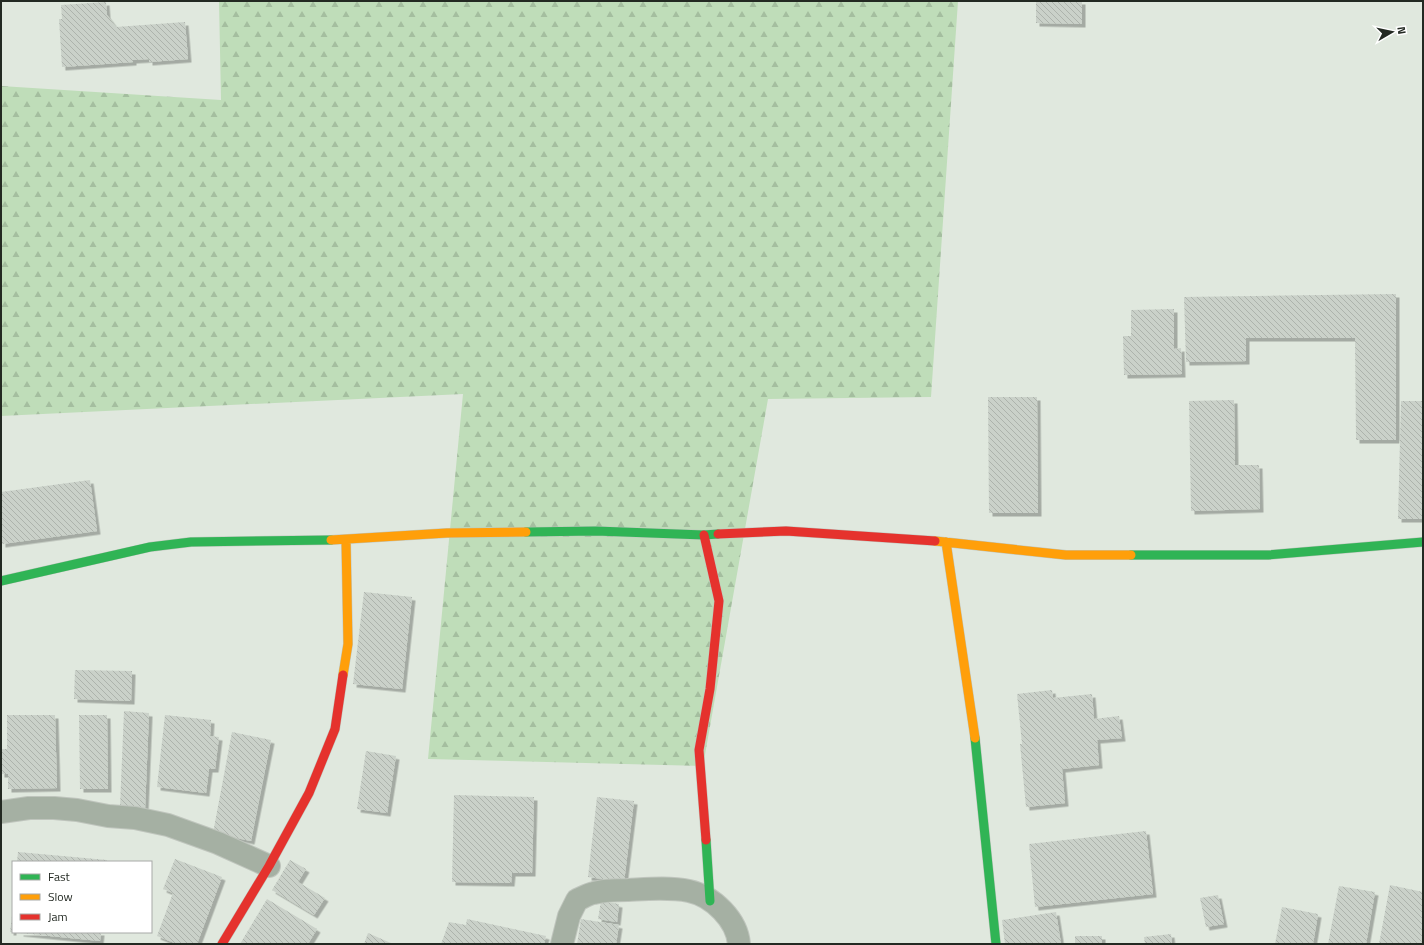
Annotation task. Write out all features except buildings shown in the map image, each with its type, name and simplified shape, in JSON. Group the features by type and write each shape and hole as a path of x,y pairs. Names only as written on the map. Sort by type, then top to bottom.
{"street":[{"path":"1,581 150,547 191,542 346,540 447,533 596,531 704,535 786,531 946,542 1066,555 1268,555 1423,542"},
{"path":"704,535 719,601 710,689 699,750 710,901"},
{"path":"222,944 269,866 309,793 335,729 348,644 346,540"},
{"path":"946,542 974,731 996,944"},
{"path":"1,812 29,808 54,808 77,810 108,816 135,818 168,825 218,842 269,866"},
{"path":"562,944 568,916 577,900 594,893 665,888 690,892 710,901 722,910 732,923 739,944"}],"green space":[{"path":"219,1 958,1 931,397 768,399 703,766 428,759 463,394 1,416 1,86 221,100"}],"traffic: fast":[{"path":"526,532 596,531 704,535 718,534"},
{"path":"1,581 150,547 191,542 331,540"},
{"path":"1131,555 1268,555 1423,542"},
{"path":"975,738 996,944"},
{"path":"706,840 710,901"}],"traffic: slow":[{"path":"331,540 447,533 526,532"},
{"path":"343,675 348,644 346,540"},
{"path":"935,541 1066,555 1131,555"},
{"path":"946,542 975,738"}],"traffic: jam":[{"path":"718,534 786,531 935,541"},
{"path":"704,535 719,601 710,689 699,750 706,840"},
{"path":"222,944 269,866 309,793 335,729 343,675"}]}
